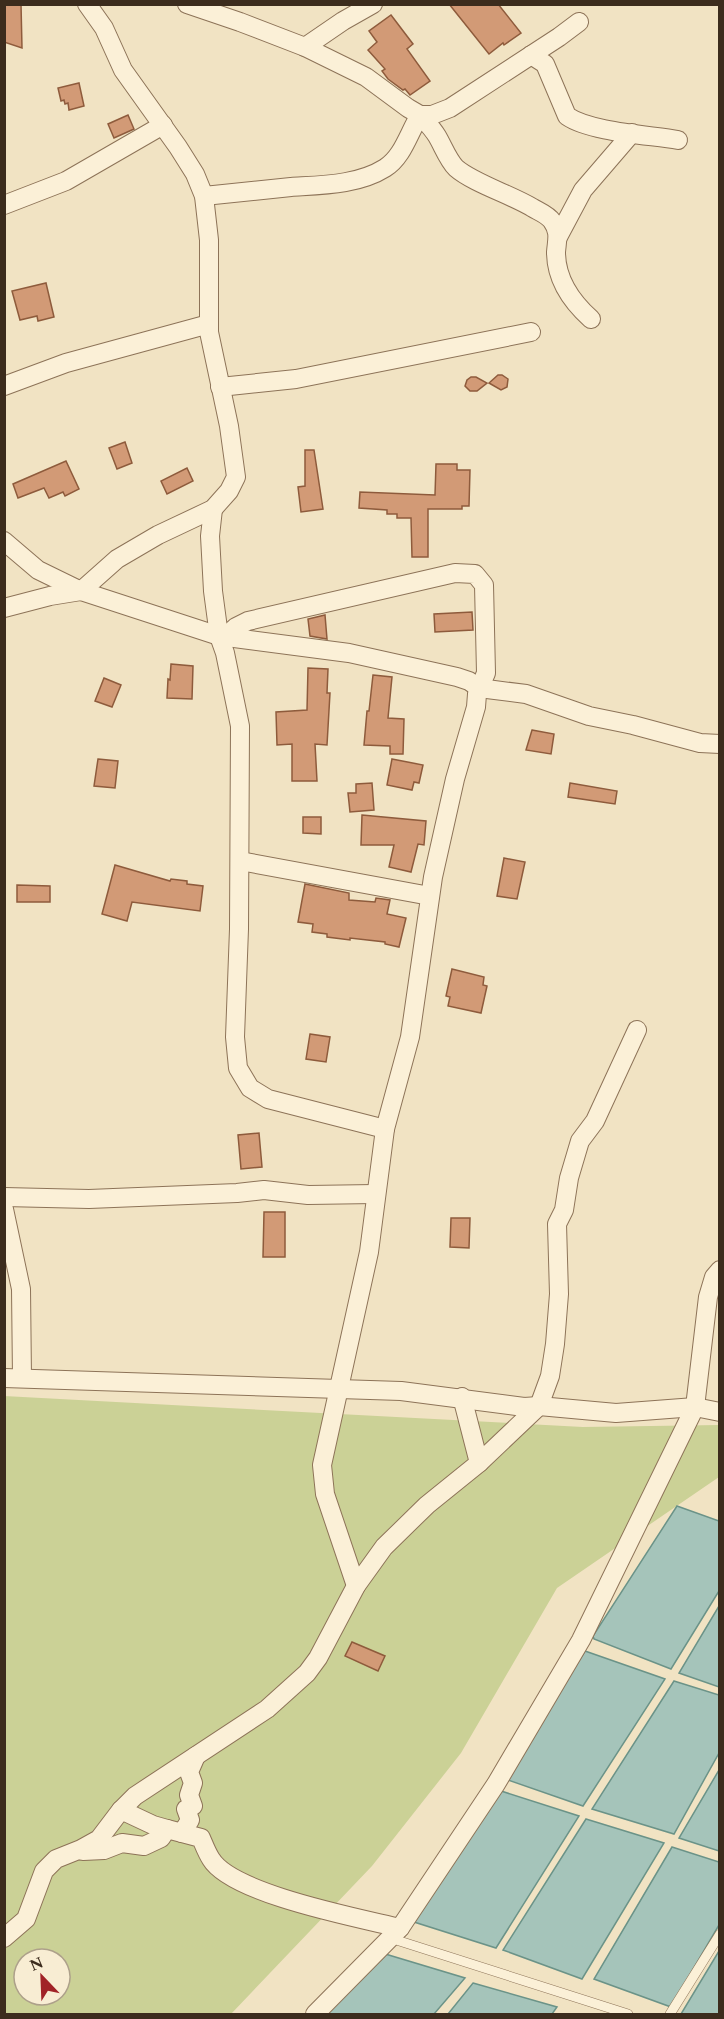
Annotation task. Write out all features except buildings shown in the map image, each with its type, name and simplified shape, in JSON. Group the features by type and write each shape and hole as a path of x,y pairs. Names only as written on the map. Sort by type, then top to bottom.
{"street":[{"path":"4,608 50,596 81,591 117,559 158,535 213,509 229,491 236,477 229,426 209,324 209,240 204,196 195,174 123,70 104,28 87,4"},
{"path":"187,4 305,47 366,77 420,115 436,135 455,167 472,179 515,197 550,218 557,228 556,253 559,273 577,307 591,319"},
{"path":"305,47 373,4"},
{"path":"420,115 432,115 450,108 579,22"},
{"path":"531,55 545,64 567,116 588,125 678,140"},
{"path":"204,196 339,184 367,176 386,168 398,156 420,115"},
{"path":"4,205 66,181 163,125"},
{"path":"558,237 583,190 632,133"},
{"path":"4,386 66,363 209,324"},
{"path":"220,387 296,379 531,332"},
{"path":"213,509 210,536 213,591 240,726 240,861 235,1036 238,1068 250,1088 268,1099 385,1129"},
{"path":"4,541 38,570 81,591 222,636 349,652 457,677 479,688 526,694 590,716 700,743 720,744"},
{"path":"222,636 248,621 455,573 475,574 484,585 486,673 479,688 476,707 455,779 430,897 410,1037 385,1129 369,1252 322,1465 325,1494 356,1586"},
{"path":"240,861 430,897"},
{"path":"4,1938 26,1918 44,1871 56,1859 99,1839 135,1796 267,1709 307,1673 318,1658 356,1586 391,1540 427,1505 479,1463 539,1406 549,1376 555,1344 559,1294 557,1224 564,1210 569,1178 580,1142 595,1121 637,1030"},
{"path":"4,1197 89,1199 264,1190 308,1195 375,1194"},
{"path":"4,1209 21,1289 13,1378 401,1391 462,1397 524,1407 539,1406 616,1413 695,1407 720,1412"},
{"path":"315,2014 395,1933 496,1784 581,1640 695,1407 708,1297 714,1277 720,1270"},
{"path":"462,1397 479,1463"},
{"path":"75,1851 104,1850 122,1843 144,1846 175,1831 190,1820 186,1809 193,1806 189,1796 193,1783 189,1772 196,1756"},
{"path":"121,1810 153,1825 201,1838 211,1860 230,1877 273,1895 395,1933"}],"lane":[{"path":"395,1933 628,2014"},
{"path":"670,2014 720,1934"},
{"path":"710,1951 720,1954"}],"green space":[{"path":"4,1396 583,1427 719,1425 719,1477 557,1588 461,1753 372,1866 231,2014 5,2014"}],"water":[{"path":"677,1506 719,1521 719,1591 671,1669 594,1639 593,1636"},
{"path":"719,1606 719,1687 679,1673"},
{"path":"585,1651 665,1679 583,1806 505,1779"},
{"path":"674,1681 719,1695 719,1753 674,1834 592,1809"},
{"path":"719,1770 719,1851 679,1838"},
{"path":"498,1790 579,1816 496,1948 414,1922"},
{"path":"586,1819 664,1843 582,1979 503,1950"},
{"path":"672,1847 719,1862 719,1925 671,2007 594,1979"},
{"path":"719,1951 719,2014 681,2014"},
{"path":"382,1953 465,1978 434,2014 325,2014"},
{"path":"473,1983 557,2007 552,2014 448,2014"}]}
